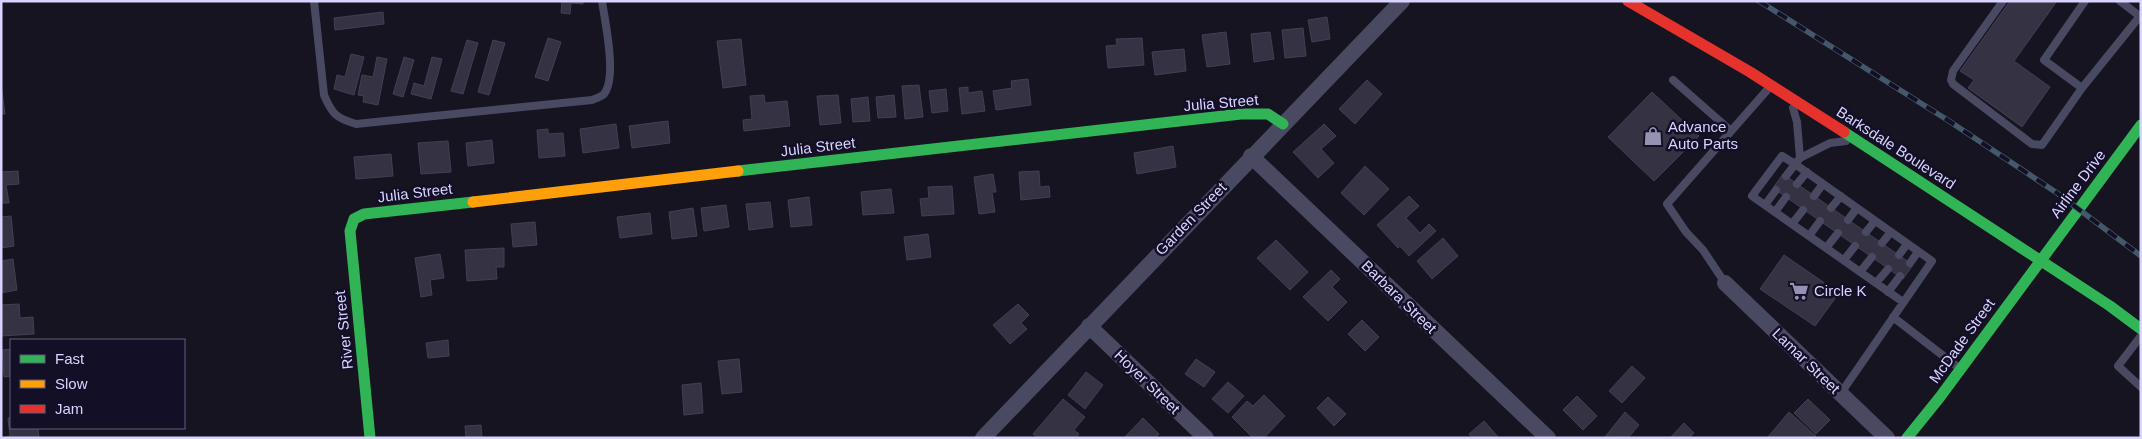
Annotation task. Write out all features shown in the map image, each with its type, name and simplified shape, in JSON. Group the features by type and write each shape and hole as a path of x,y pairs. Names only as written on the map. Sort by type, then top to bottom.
{"street":[{"name":"Garden Street","path":"983,438 1251,156 1402,1"},
{"name":"Barksdale Boulevard","path":"1628,1 1771,85 1858,140 2141,329"},
{"name":"Julia Street","path":"354,219 369,214 1241,114 1268,114 1283,124"},
{"name":"Airline Drive","path":"2040,260 2132,142 2141,125"},
{"name":"Barbara Street","path":"1251,156 1548,438"},
{"name":"River Street","path":"354,219 350,231 350,239 370,438"},
{"name":"McDade Street","path":"1907,438 2040,260"},
{"name":"Lamar Street","path":"1725,284 1887,438"},
{"name":"Hoyer Street","path":"1089,326 1206,438"}],"lane":[{"path":"314,1 324,95 330,109 339,119 356,124 592,100 602,95 608,87 610,70 602,1"},
{"path":"2003,1 1952,71 1951,80 1953,84 2037,146 2042,145 2082,88 2140,17 2120,1"},
{"path":"2082,88 2044,60 2085,1"},
{"path":"1673,80 1730,132"},
{"path":"1725,284 1703,250 1686,232 1667,204 1771,85"},
{"path":"1789,97 1797,122 1798,161 1806,172 1932,261 1841,393"},
{"path":"1786,176 1798,161 1830,143 1858,140"},
{"path":"1798,161 1782,156 1752,196 1903,302"},
{"path":"1797,184 1806,172"},
{"path":"1814,196 1823,184"},
{"path":"1765,205 1776,190"},
{"path":"1831,208 1840,196"},
{"path":"1775,212 1786,197"},
{"path":"1848,220 1857,208"},
{"path":"1792,224 1803,210"},
{"path":"1809,236 1820,221"},
{"path":"1866,232 1875,221"},
{"path":"1882,243 1891,232"},
{"path":"1826,248 1838,233"},
{"path":"1899,255 1907,244"},
{"path":"1844,260 1855,246"},
{"path":"1910,263 1918,252"},
{"path":"1860,272 1872,257"},
{"path":"1876,283 1888,268"},
{"path":"1888,292 1900,276"},
{"path":"1893,317 1960,369"},
{"path":"2141,336 2118,366 2141,387"}],"building":[{"path":"555,1 583,1 583,4 571,3 570,14 561,13 562,2"},
{"path":"2010,1 2057,1 2014,61 2050,87 2022,127 1968,88 1974,80 1960,71"},
{"path":"383,12 384,24 335,30 334,18"},
{"path":"1327,17 1330,39 1312,42 1308,20"},
{"path":"1303,28 1306,56 1285,58 1282,30"},
{"path":"1226,32 1230,64 1207,67 1202,35"},
{"path":"1270,32 1274,59 1254,62 1251,34"},
{"path":"548,38 561,42 548,81 535,77"},
{"path":"1142,38 1144,65 1108,68 1106,46 1117,45 1116,39"},
{"path":"741,39 746,85 723,88 717,41"},
{"path":"467,40 478,43 463,94 451,91"},
{"path":"493,40 505,43 489,95 478,92"},
{"path":"1184,49 1186,71 1155,75 1152,52"},
{"path":"351,54 364,57 354,95 334,89 337,75 345,77"},
{"path":"377,57 387,59 378,105 363,102 364,96 358,95 362,75 373,77"},
{"path":"404,57 414,60 403,97 393,94"},
{"path":"432,57 442,59 431,99 411,94 414,83 424,86"},
{"path":"1028,79 1031,105 996,110 993,91 1012,88 1011,81"},
{"path":"1367,80 1382,94 1355,124 1339,109"},
{"path":"1,84 5,114 1,114"},
{"path":"919,85 923,117 905,119 902,86"},
{"path":"968,87 968,93 982,91 985,111 962,114 959,88"},
{"path":"946,89 948,111 932,113 929,91"},
{"name":"Advance Auto Parts","path":"1652,92 1699,136 1654,181 1608,137"},
{"path":"764,95 765,103 787,101 790,126 744,131 743,120 752,119 750,96"},
{"path":"838,95 841,123 820,125 817,96"},
{"path":"894,95 896,117 878,118 876,97"},
{"path":"868,97 870,121 853,122 851,99"},
{"path":"668,121 670,143 632,148 629,126"},
{"path":"616,124 619,148 583,153 580,129"},
{"path":"1324,124 1336,136 1321,149 1334,163 1318,178 1293,152"},
{"path":"548,129 548,134 563,133 565,156 539,158 537,130"},
{"path":"492,140 494,163 468,166 466,143"},
{"path":"448,141 451,172 421,174 418,143"},
{"path":"1173,146 1176,167 1137,174 1134,153"},
{"path":"391,154 393,176 356,179 354,157"},
{"path":"1365,166 1389,189 1364,215 1341,193"},
{"path":"18,171 19,184 6,185 9,203 1,203 1,172"},
{"path":"1039,171 1040,187 1049,186 1050,197 1021,200 1019,172"},
{"path":"993,174 996,192 992,192 995,212 979,214 974,177"},
{"name":"Circle K","path":"1783,174 1913,265 1903,279 1773,188"},
{"path":"952,186 954,214 922,216 920,199 929,198 928,187"},
{"path":"891,189 894,213 863,215 861,192"},
{"path":"1409,196 1419,206 1406,218 1420,233 1429,224 1436,231 1409,256 1400,246 1398,248 1377,225"},
{"path":"809,197 812,225 791,227 788,200"},
{"path":"770,202 773,227 749,230 746,204"},
{"path":"726,205 729,227 704,231 701,208"},
{"path":"693,208 697,236 672,239 669,212"},
{"path":"650,213 652,234 620,238 617,217"},
{"path":"11,216 14,246 1,248 1,217"},
{"path":"535,222 537,245 513,247 511,224"},
{"path":"928,234 931,257 907,260 904,237"},
{"path":"1443,238 1458,256 1432,279 1417,261"},
{"path":"1276,240 1308,272 1290,290 1257,258"},
{"path":"504,248 504,267 496,267 497,279 467,281 465,250"},
{"path":"440,254 444,278 430,280 432,295 421,297 415,258"},
{"name":"Circle K","path":"1784,255 1839,293 1815,326 1760,289"},
{"path":"13,259 17,290 1,293 1,261"},
{"path":"1331,270 1340,279 1332,287 1347,302 1328,321 1303,297"},
{"path":"19,304 20,318 33,317 34,334 1,336 1,305"},
{"path":"1018,304 1029,315 1021,323 1027,329 1010,344 993,325"},
{"path":"1362,320 1379,337 1365,351 1348,334"},
{"path":"448,340 449,356 428,358 426,343"},
{"path":"10,349 10,376 4,377 2,350"},
{"path":"739,359 742,392 722,394 718,361"},
{"path":"1196,359 1215,372 1204,387 1185,374"},
{"path":"1632,366 1645,378 1622,403 1609,391"},
{"path":"1086,372 1103,385 1085,409 1068,395"},
{"path":"1228,382 1244,396 1228,413 1212,399"},
{"path":"701,383 703,413 684,415 682,385"},
{"path":"1264,395 1285,416 1264,438 1253,438 1232,417 1247,401 1253,406"},
{"path":"1577,396 1597,416 1583,430 1563,410"},
{"path":"1328,397 1346,414 1334,426 1317,408"},
{"path":"1063,399 1085,417 1074,430 1079,434 1076,438 1038,438 1033,434"},
{"path":"1808,399 1830,420 1816,434 1794,413"},
{"path":"1625,412 1639,425 1628,438 1604,438"},
{"path":"1789,412 1816,436 1815,438 1767,438"},
{"path":"10,417 10,429 38,429 39,438 2,438 10,436 8,418"},
{"path":"1143,418 1159,434 1155,438 1124,438"},
{"path":"1484,421 1499,438 1472,438 1469,434"},
{"path":"1684,423 1694,433 1689,438 1670,438"},
{"path":"481,425 482,438 466,438 465,426"}],"railway":[{"path":"1759,1 1949,121 2057,193 2141,256"}],"traffic: fast":[{"path":"738,171 1241,114 1268,114 1283,124"},
{"path":"1907,438 1940,397 2141,125"},
{"path":"1844,132 2110,306 2141,329"},
{"path":"370,438 350,231 354,219 364,214 473,202"}],"traffic: slow":[{"path":"473,202 738,171"}],"traffic: jam":[{"path":"1628,1 1750,72 1844,132"}],"place":[{"name":"Advance Auto Parts","path":"1653,136"},
{"name":"Circle K","path":"1799,291"}]}
